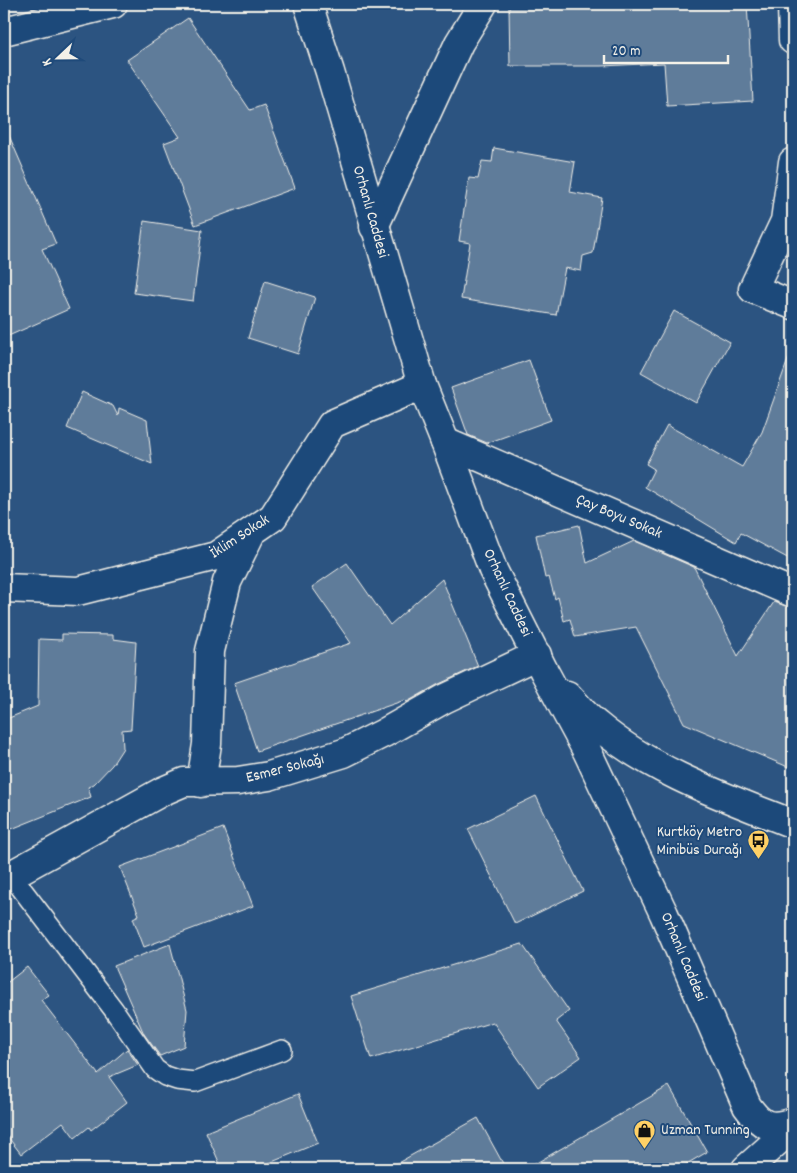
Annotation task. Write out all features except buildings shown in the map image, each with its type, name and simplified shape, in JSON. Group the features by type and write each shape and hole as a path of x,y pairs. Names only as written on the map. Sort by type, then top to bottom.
{"street":[{"path":"4,31 113,4"},
{"path":"374,228 459,43 483,4"},
{"path":"792,4 793,40"},
{"name":"Orhanlı Caddesi","path":"313,5 374,228 422,385 494,570 587,752 664,914 747,1106 755,1118 767,1126 780,1126 793,1122"},
{"path":"793,162 785,221 753,289 793,305"},
{"name":"İklim Sokak","path":"4,588 78,591 216,556 273,517 332,424 422,385"},
{"name":"Çay Boyu Sokak","path":"445,442 793,593"},
{"path":"201,782 206,744 210,652 228,582 251,532"},
{"path":"540,663 596,725 646,760 705,789 793,824"},
{"name":"Esmer Sokağı","path":"8,876 163,791 184,782 238,781 269,776 344,753 444,699 540,663"},
{"path":"746,1169 793,1127"}],"lane":[{"path":"8,876 114,1010 155,1069 165,1076 177,1080 195,1082 282,1050"}],"place":[{"name":"Kurtköy Metro Minibüs Durağı","path":"758,860"},
{"name":"Uzman Tunning","path":"645,1149"}]}
